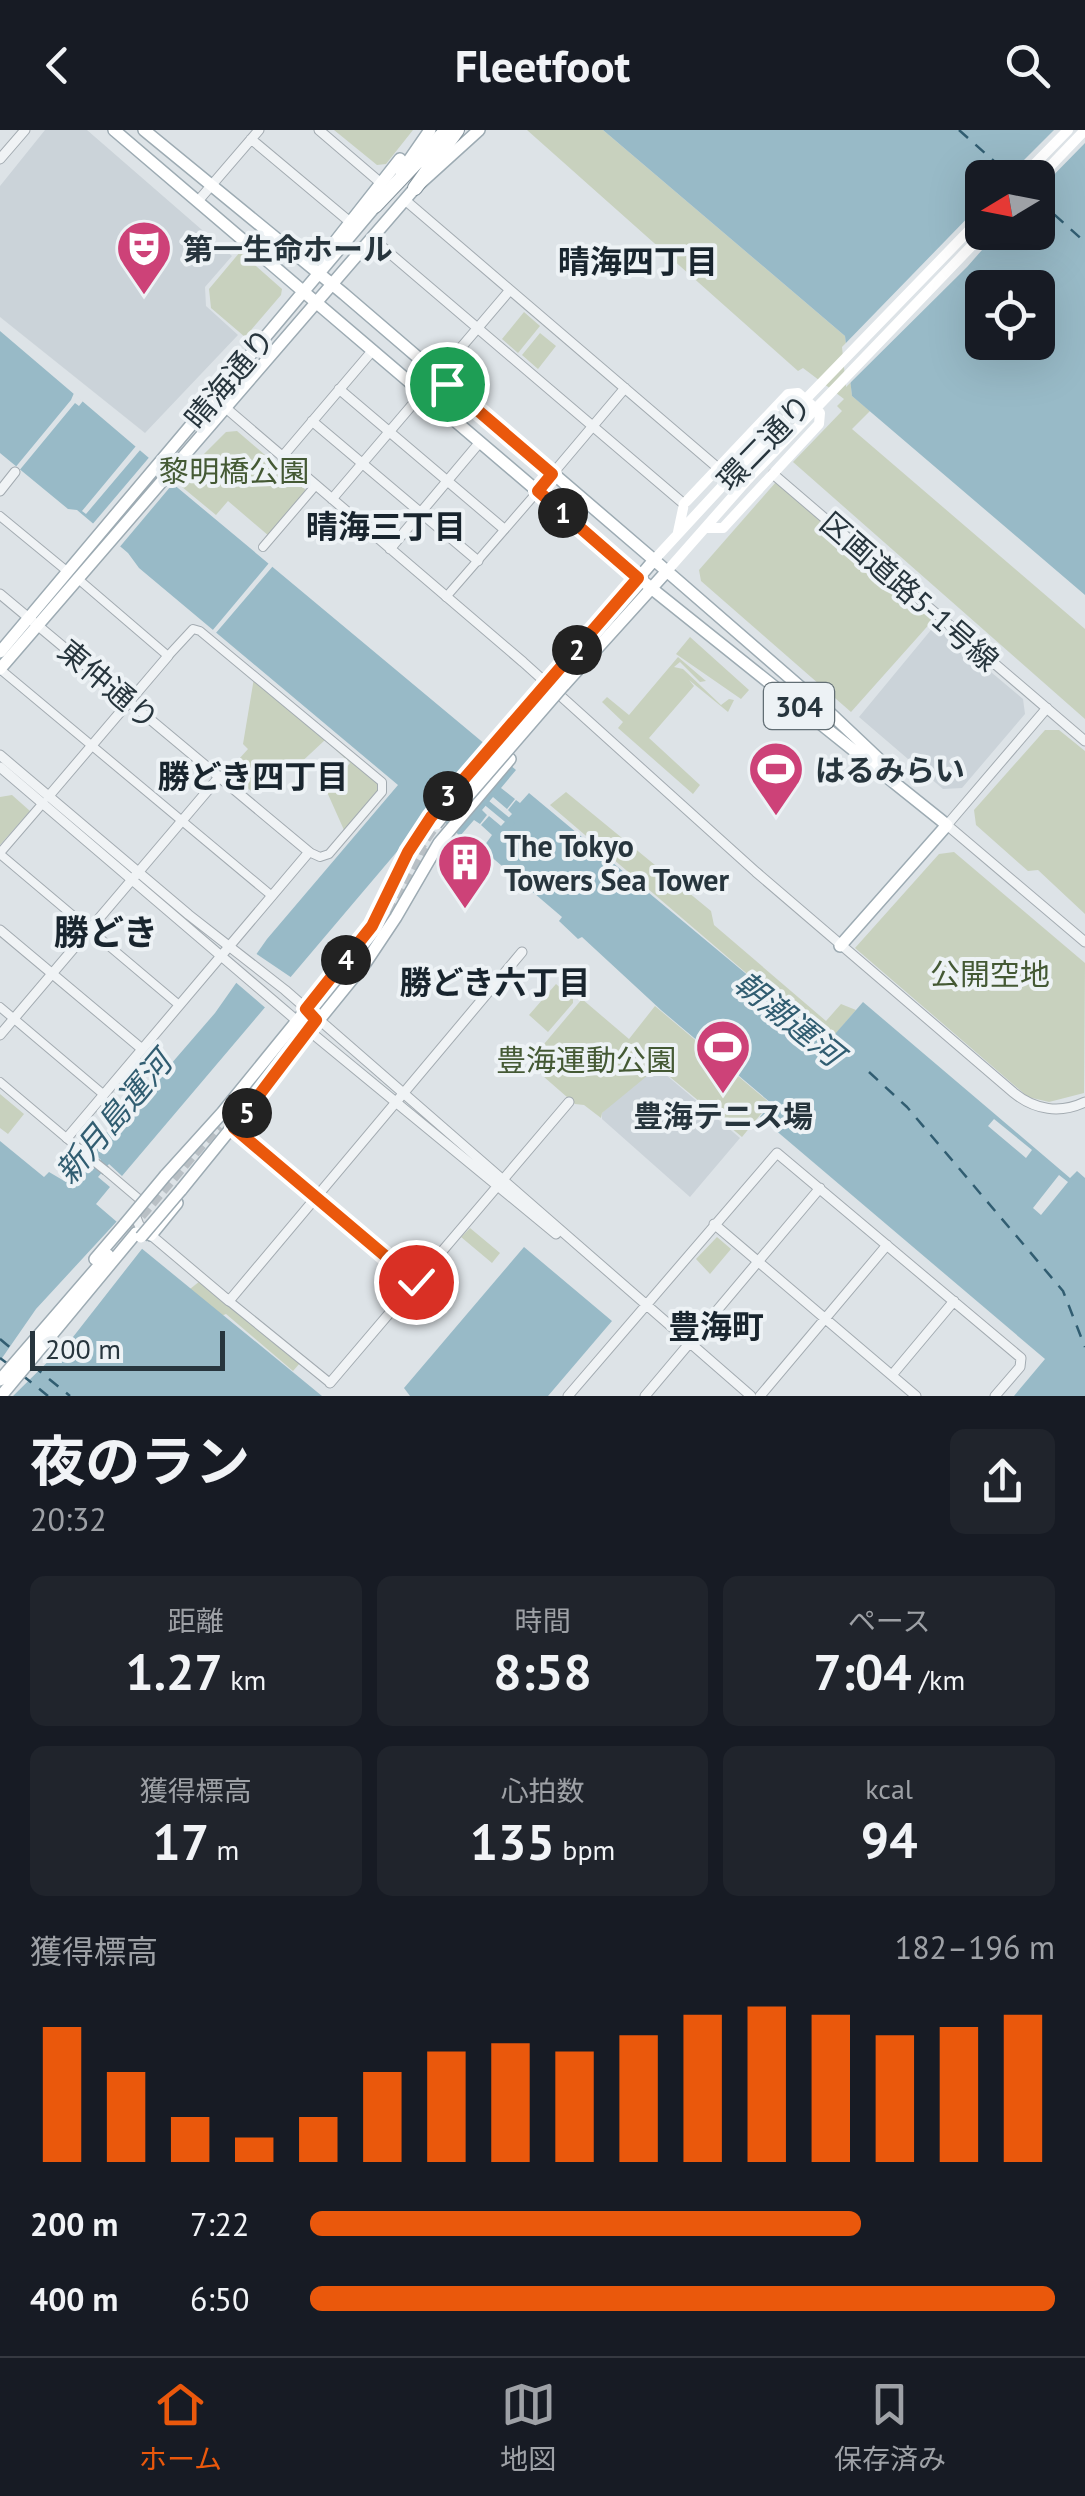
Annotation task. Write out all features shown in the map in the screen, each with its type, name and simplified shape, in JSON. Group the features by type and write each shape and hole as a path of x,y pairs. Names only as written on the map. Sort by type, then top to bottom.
{"highway":[{"path":"376,206 447,130"},
{"path":"410,194 430,148 457,130"}],"main road":[{"name":"304","path":"115,130 638,578 947,825"},
{"name":"304","path":"144,130 666,570 804,690 947,825"},
{"path":"332,256 332,246 407,150 430,148 430,130"},
{"name":"晴海通り","path":"104,538 167,477 410,194 479,130"},
{"path":"1039,160 1068,130"},
{"path":"1055,161 1085,130"},
{"path":"332,256 376,206"},
{"name":"環二通り","path":"557,683 678,532 965,235"},
{"name":"環二通り","path":"557,683 968,250"},
{"name":"晴海通り","path":"104,538 154,466 332,256"},
{"path":"678,532 684,504 788,394 795,392 820,413 821,420 724,528 705,528"},
{"path":"0,669 33,621 104,538"},
{"path":"0,652 33,621"},
{"path":"438,826 557,683"},
{"path":"0,1396 90,1264 222,1112 366,935 408,852 431,817 502,732 557,683"},
{"path":"0,1380 106,1278 378,944 439,843 510,759 557,683"},
{"path":"804,690 825,714 821,723"},
{"path":"840,946 947,825"},
{"path":"366,935 375,937 378,944"},
{"path":"282,1038 292,1040 294,1048"},
{"path":"150,1235 260,1091"},
{"path":"139,1199 207,1118 222,1112"},
{"path":"37,1344 133,1231"}],"street":[{"path":"0,159 24,130"},
{"path":"198,201 259,130"},
{"path":"318,130 382,184"},
{"path":"251,140 350,222"},
{"path":"410,194 510,290 718,468"},
{"path":"373,239 684,504"},
{"path":"332,499 510,290"},
{"path":"282,457 373,350"},
{"path":"446,597 626,388"},
{"path":"339,389 504,529"},
{"path":"212,397 446,597 557,683 840,946 1022,1099 1055,1110 1085,1102"},
{"path":"312,421 478,561"},
{"path":"390,549 480,442"},
{"path":"0,491 16,472"},
{"name":"区画道路5-1号線","path":"772,474 1085,741"},
{"path":"263,547 316,486"},
{"path":"0,516 168,656"},
{"name":"東仲通り","path":"0,594 308,852"},
{"path":"67,1138 179,1004 229,954 308,852 320,857 329,854 382,792 382,782 193,629 0,854 179,1004"},
{"path":"0,669 272,896"},
{"path":"1046,708 947,825 1085,942"},
{"path":"0,754 46,800"},
{"path":"0,768 46,800 229,954 296,1020 313,1025 404,1095 500,1184"},
{"path":"0,1035 220,776"},
{"path":"0,930 142,1049"},
{"path":"228,1301 522,952"},
{"path":"229,954 284,990 306,1009 313,1025 396,1104 500,1184 751,1396"},
{"path":"0,1007 103,1094"},
{"path":"0,1082 139,1199 133,1210 136,1221 150,1235 330,1383 569,1102"},
{"path":"234,1128 416,1282"},
{"path":"568,1396 774,1154 780,1154 1022,1360 996,1396"},
{"path":"644,1396 820,1188"},
{"path":"714,1224 916,1396"},
{"path":"760,1396 888,1244"},
{"path":"892,1375 954,1301"}],"shaded area":[{"path":"45,130 87,130 232,256 205,287 206,306 238,335 145,433 0,317 0,186"},
{"path":"935,625 1023,699 1025,714 962,788 943,789 859,717"},
{"path":"658,1068 740,1138 690,1197 602,1119 602,1113 623,1093"}],"green space":[{"path":"334,130 413,130 386,164 377,165"},
{"path":"527,130 603,130 845,336 852,396 870,411 852,429 1085,629 1085,719 793,462 842,411 837,406 844,399 803,368 798,371"},
{"path":"240,252 282,289 245,337 211,308 209,289"},
{"path":"524,312 540,326 518,353 502,339"},
{"path":"540,333 556,346 538,369 522,355"},
{"name":"黎明橋公園","path":"237,431 307,491 269,536 228,501 216,515 176,482 226,432"},
{"path":"776,482 933,620 851,712 701,581 699,570"},
{"path":"690,637 749,690 741,699 676,654"},
{"path":"678,657 706,681 700,682 680,662 674,667 683,669 721,705 734,700 728,712 689,680 694,686 649,738 700,785 693,794 618,728 623,722 602,702 607,697 629,715"},
{"path":"254,678 382,785 344,830 327,792 350,763 325,740 295,768 262,761 252,792 229,770 248,749 243,744"},
{"path":"1045,730 1059,730 1085,751 1085,914 1038,870 1028,871 976,825 974,810"},
{"path":"566,792 711,911 714,925 826,1021 841,1004 856,1010 828,1043 550,805"},
{"path":"12,795 30,811 0,845 0,797"},
{"name":"公開空地","path":"954,852 1085,963 1084,1093 1049,1102 1028,1097 855,948 939,854"},
{"path":"556,984 573,1003 548,1032 529,1015"},
{"name":"豊海運動公園","path":"582,999 629,1039 655,1006 770,1103 742,1137 658,1067 602,1113 601,1118 584,1105 575,1104 528,1063"},
{"path":"0,1094 24,1114 8,1134 0,1128"},
{"path":"470,1228 500,1253 492,1263 461,1237"},
{"path":"717,1237 731,1249 710,1274 696,1259"},
{"path":"200,1281 300,1363 293,1371 190,1289"}],"water":[{"path":"603,130 1085,130 1085,595 852,396 845,336"},
{"path":"0,331 149,458 160,473 516,770 501,788 515,799 507,809 493,797 482,810 487,815 480,824 474,820 460,836 433,812 421,816 406,841 122,1176 109,1164 98,1177 110,1187 96,1204 124,1228 124,1234 322,1396 0,1396 0,1141 44,1177 49,1172 66,1182 82,1164 92,1171 101,1160 89,1149 139,1101 215,1013 267,939 398,785 139,568 128,553 77,510 68,509 0,453"},
{"path":"529,793 828,1042 863,1002 1070,1178 1077,1171 1085,1178 1085,1396 1014,1396 1045,1359 760,1117 771,1103 582,937 578,939 559,921 562,917 482,849 492,835 481,825 489,816 501,826 512,814 508,810 516,800 520,803"},
{"path":"524,1247 612,1321 548,1396 410,1396 404,1388"}],"pier":[{"path":"1054,130 1085,130 1085,143 1055,174 1055,160 1024,160"},
{"path":"965,220 965,250 982,250 846,387 842,347"},
{"path":"74,393 83,401 79,406 75,403 18,472 14,469"},
{"path":"136,446 141,449 86,514 82,511"},
{"path":"152,454 154,461 176,480 118,549 91,526"},
{"path":"269,563 273,566 215,634 212,631"},
{"path":"252,951 295,980 269,1011 233,980"},
{"path":"994,1119 1032,1150 1026,1158 988,1126"},
{"path":"1059,1175 1068,1182 1041,1215 1033,1208"},
{"path":"119,1219 145,1245 73,1337 13,1396 0,1396 0,1361 36,1309"}],"waterway":[{"name":"朝潮運河","path":"482,799 511,823"}],"ferry route":[{"path":"959,130 993,160"},
{"path":"1055,215 1085,242"},
{"path":"869,1072 907,1107 1063,1291 1085,1347"},
{"path":"0,1339 18,1354"},
{"path":"0,1358 8,1364"},
{"path":"32,1365 70,1396"},
{"path":"22,1375 48,1396"}],"tunnel":[{"path":"416,852 436,824"},
{"path":"383,928 426,848"},
{"path":"130,1228 218,1125"}],"place":[{"name":"第一生命ホール","path":"144,297"},
{"name":"はるみらい","path":"776,818"},
{"name":"The Tokyo Towers Sea Tower","path":"465,911"},
{"name":"豊海テニス場","path":"723,1096"}],"district":[{"name":"晴海四丁目","path":"638,261"},
{"name":"晴海三丁目","path":"386,526"},
{"name":"勝どき四丁目","path":"253,776"},
{"name":"勝どき","path":"106,932"},
{"name":"勝どき六丁目","path":"495,982"},
{"name":"豊海町","path":"716,1326"}],"route":[{"path":"416,1282 234,1128 316,1020 306,1009 372,926 423,828 493,742 638,578 538,491 552,474 447,384"}],"water label":[{"name":"新月島運河","path":"113,1117"}]}
